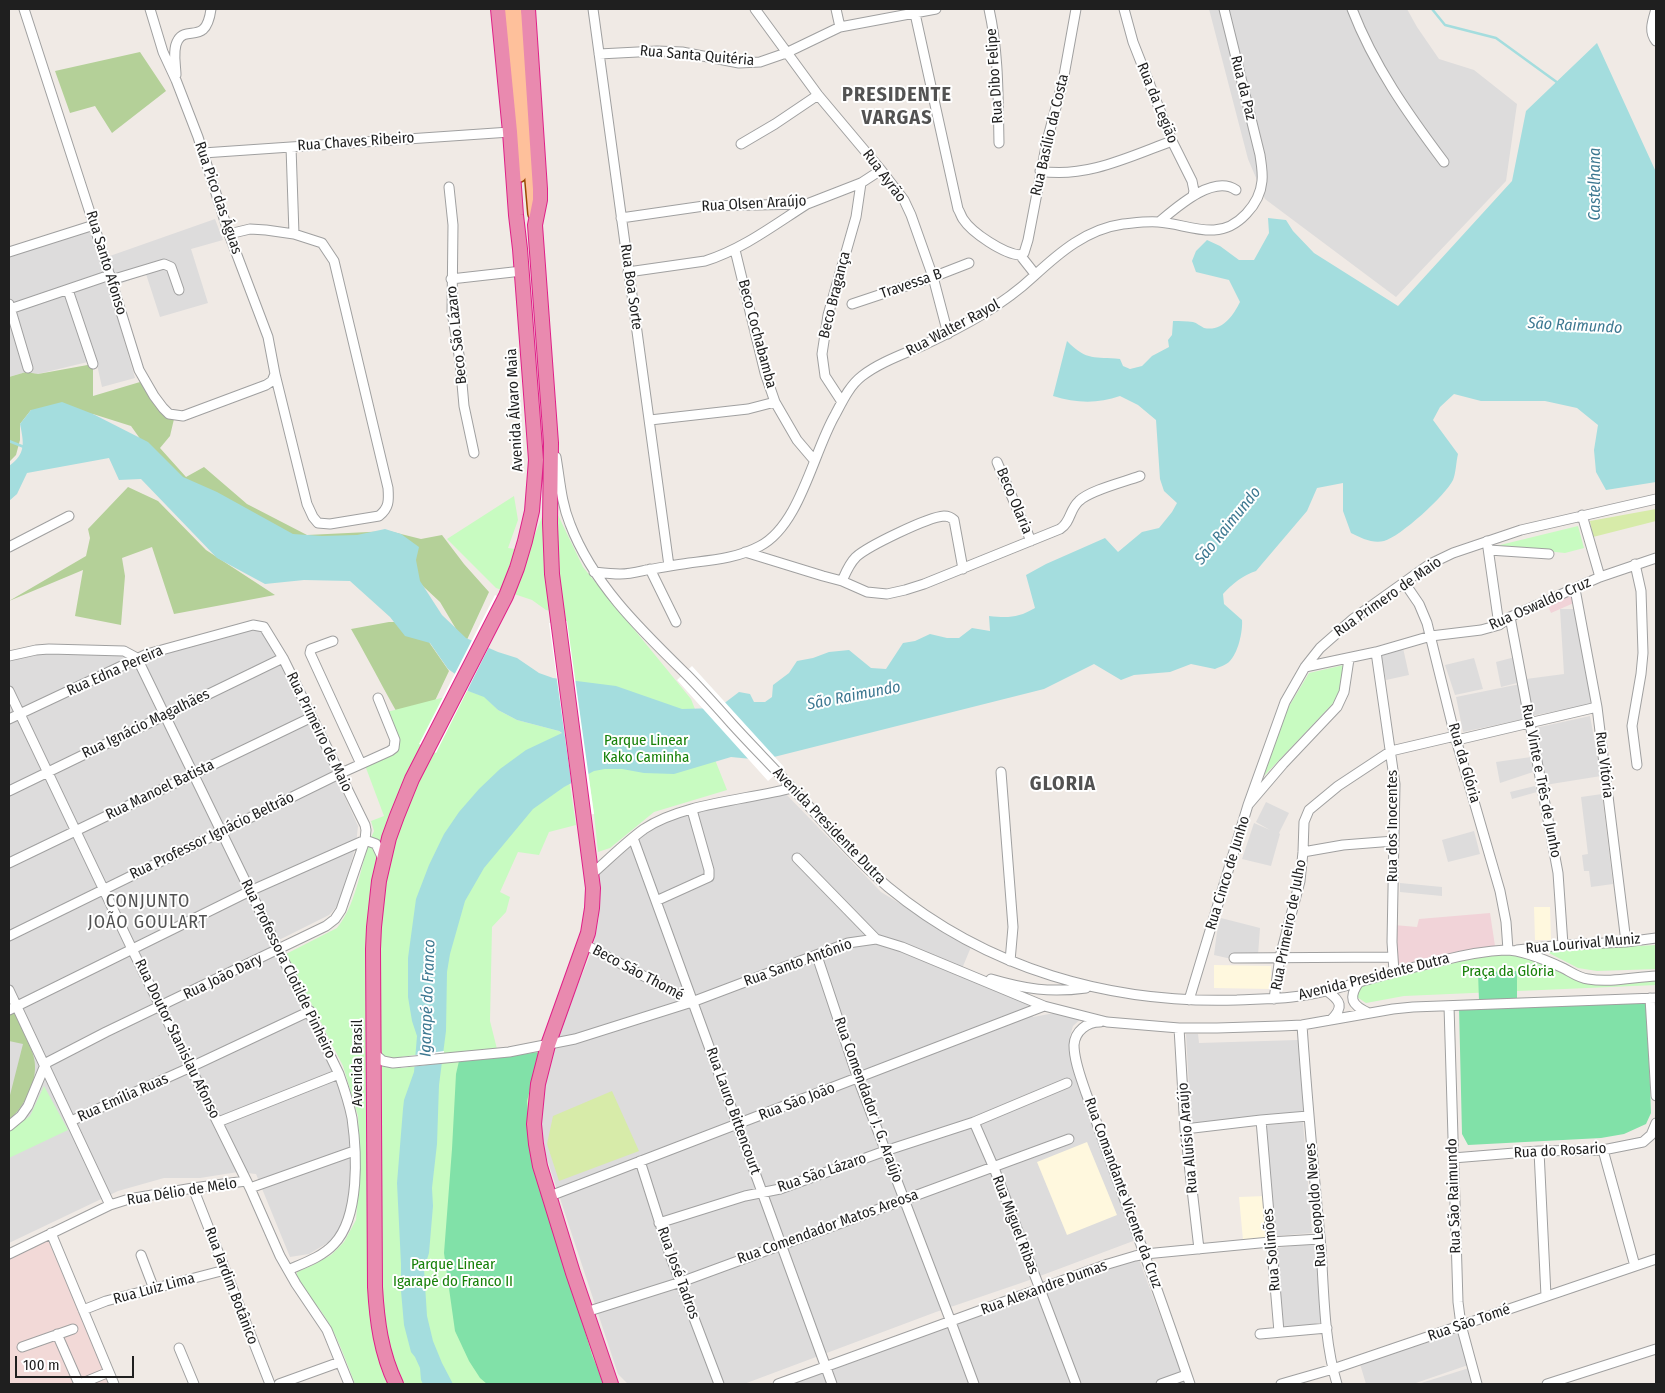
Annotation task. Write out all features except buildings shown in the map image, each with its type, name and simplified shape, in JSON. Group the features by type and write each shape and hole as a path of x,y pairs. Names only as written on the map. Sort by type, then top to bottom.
{"highway":[{"name":"Avenida Álvaro Maia","path":"428,749 506,596 517,568 532,511 536,460 516,215 519,137 498,9"},
{"path":"528,9 540,189 535,226 551,443 551,549 557,621 592,874 592,908 588,932 548,1045 538,1084 534,1124 540,1166 611,1384"},
{"name":"Avenida Brasil","path":"396,1384 386,1361 377,1318 375,1277 374,926 378,888 389,838 412,779 428,749"}],"main road":[{"path":"507,9 519,137 535,226"},
{"path":"516,9 519,137"}],"street":[{"name":"Rua Santo Afonso","path":"24,9 111,278 138,370 154,396 169,414 183,416 266,385 275,374"},
{"name":"Rua Pico das Águas","path":"150,9 163,52 176,80 203,153 229,234 268,337 275,374 307,504 318,523 330,524 379,516 385,511 389,503 388,488 334,261 322,243 294,234"},
{"path":"176,80 175,56 177,41 182,36 198,33 206,28 209,23 211,9"},
{"name":"Rua Boa Sorte","path":"593,9 669,566"},
{"name":"Rua Ayrão","path":"754,9 818,95 898,191 911,215 933,277 948,334"},
{"path":"836,9 840,27"},
{"name":"Rua Santa Quitéria","path":"600,54 637,51 682,52 739,63 760,62 786,53 840,27 915,11 936,9"},
{"name":"Rua Dibo Felipe","path":"989,9 994,31 998,70 999,144"},
{"name":"Rua Basílio da Costa","path":"1018,255 1024,253 1028,240 1040,171 1063,81 1076,9"},
{"name":"Rua da Legião","path":"1124,9 1133,42 1172,141 1192,181 1193,195"},
{"name":"Rua da Paz","path":"1224,9 1262,168"},
{"path":"1352,9 1381,72 1409,115 1444,162"},
{"path":"1656,9 1651,32 1656,41"},
{"path":"915,11 958,208 963,219 970,227 992,243 1018,255 1035,274"},
{"path":"741,144 818,95"},
{"name":"Rua Chaves Ribeiro","path":"203,153 291,147 519,137"},
{"path":"1040,171 1061,173 1112,164 1172,141"},
{"path":"229,234 250,229 294,234 291,147"},
{"name":"Rua Walter Rayol","path":"594,572 622,574 727,558 767,542 783,525 796,506 828,427 850,389 860,377 888,361 948,334 993,309 1009,298 1068,247 1090,233 1121,224 1159,222 1203,230 1216,230 1242,219 1256,200 1262,182 1262,168"},
{"name":"Rua Olsen Araújo","path":"621,218 704,206 807,204 861,183 881,170"},
{"name":"Beco Bragança","path":"842,402 825,376 822,354 828,315 856,217 861,183"},
{"path":"1159,222 1193,195 1226,186 1236,190"},
{"name":"Beco São Lázaro","path":"450,187 453,225 452,312 460,361 464,406 474,452"},
{"path":"628,272 705,261 735,250 807,204"},
{"path":"9,252 94,225"},
{"name":"Beco Cochabamba","path":"735,250 765,373 775,402 799,442 814,460"},
{"name":"Travessa B","path":"852,304 969,263"},
{"path":"28,368 10,306 164,264 171,267 179,290"},
{"path":"451,279 522,271"},
{"path":"68,290 93,364"},
{"path":"650,420 748,409 775,402"},
{"name":"Avenida Presidente Dutra","path":"551,443 556,457 566,514 576,540 594,572 606,587 640,628 688,676 868,869 903,899 960,937 1010,961 1047,975 1133,996 1189,1000 1294,997 1327,991 1464,955 1509,950 1550,962 1587,979 1602,980 1656,976"},
{"name":"Beco Olaria","path":"997,462 1031,541"},
{"path":"746,552 842,581 867,592 887,594 915,587 963,569 1066,526 1073,507 1083,498 1140,476"},
{"name":"Rua Primero de Maio","path":"1248,805 1285,702 1305,668 1320,648 1336,634 1404,582 1430,564 1453,553 1488,545 1520,530 1656,499"},
{"path":"1582,515 1600,578"},
{"path":"9,547 69,516"},
{"path":"842,581 849,565 864,550 932,519 945,516 950,516 954,520 963,569"},
{"path":"1499,624 1488,545 1549,554"},
{"name":"Rua Oswaldo Cruz","path":"1305,668 1349,659 1431,636 1481,630 1499,624 1510,617 1575,588 1635,564 1656,558"},
{"path":"1635,564 1641,591 1643,647 1641,674 1632,726 1637,765"},
{"path":"650,570 676,622"},
{"path":"606,587 613,579 622,574"},
{"name":"Rua da Glória","path":"1404,582 1419,604 1431,636 1456,738 1500,892 1509,950"},
{"name":"Rua Vitória","path":"1575,588 1596,707 1626,942"},
{"name":"Rua Vinte e Três de Junho","path":"1510,617 1558,873 1563,946"},
{"name":"Rua Edna Pereira","path":"9,719 137,658 160,649 253,625"},
{"name":"Rua Primeiro de Maio","path":"253,625 264,627 283,658 364,825 366,830 365,840"},
{"name":"Rua Primeiro de Maio","path":"333,641 311,649 310,653 361,764"},
{"path":"9,656 49,649 124,651 137,658"},
{"name":"Rua dos Inocentes","path":"1376,652 1396,784 1392,957 1394,972"},
{"name":"Rua Professora Clotilde Pinheiro","path":"137,658 310,1011 339,1074 348,1101 352,1119 355,1181 348,1221 343,1233 326,1251 288,1270"},
{"name":"Rua Ignácio Magalhães","path":"9,791 283,658"},
{"name":"Rua Cinco de Junho","path":"1189,1000 1248,805 1283,764 1337,707 1344,692 1349,659"},
{"name":"Rua Doutor Stanislau Afonso","path":"9,691 132,949 218,1122 273,1242 288,1270 327,1330 349,1384"},
{"name":"Rua Professor Ignácio Beltrão","path":"9,936 104,888 390,751 394,748 395,740 378,698"},
{"name":"Rua Primeiro de Julho","path":"1274,999 1280,957 1300,881 1304,822 1309,810 1338,786 1391,751 1596,707"},
{"name":"Rua Manoel Batista","path":"9,863 312,717"},
{"path":"1001,772 1013,927 1010,961"},
{"path":"592,874 632,838 668,817 792,788"},
{"path":"656,901 710,878 692,810"},
{"path":"13,1008 250,891 365,840 376,844 384,843 389,838"},
{"name":"Rua Lauro Bittencourt","path":"632,838 832,1384"},
{"name":"Rua João Dary","path":"45,1065 51,1060 106,1032 280,950 336,919 342,910 365,840"},
{"path":"1303,852 1343,845 1394,841"},
{"path":"376,844 384,858 383,863"},
{"path":"797,858 876,939"},
{"name":"Rua Lourival Muniz","path":"1509,950 1626,942 1656,938"},
{"name":"Rua Santo Antônio","path":"374,1053 383,1061 401,1063 509,1052 548,1045 592,1035 692,1002 848,943 876,939 902,946 1044,1006"},
{"name":"Beco São Thomé","path":"584,944 692,1002"},
{"name":"Rua Comendador J. G. Araújo","path":"817,956 858,1079 974,1384"},
{"path":"1234,958 1392,957"},
{"path":"954,968 1023,988 1054,990 1093,987"},
{"path":"1359,982 1352,994 1353,1003 1368,1013"},
{"path":"9,990 13,1008 45,1065 110,1205"},
{"path":"1327,991 1340,1004 1338,1013 1331,1020"},
{"path":"1653,998 1656,1096"},
{"name":"Avenida Presidente Dutra","path":"1044,1006 1107,1022 1179,1028 1217,1028 1302,1025 1393,1009 1653,998"},
{"name":"Rua São João","path":"550,1196 1044,1006"},
{"name":"Rua São Raimundo","path":"1449,1006 1457,1271 1461,1325 1477,1384"},
{"name":"Rua Emília Ruas","path":"71,1121 310,1011"},
{"name":"Rua Comandante Vicente da Cruz","path":"1107,1022 1095,1022 1082,1028 1076,1035 1074,1044 1076,1057 1099,1129 1190,1384"},
{"name":"Rua Leopoldo Neves","path":"1302,1025 1308,1116 1327,1328 1332,1369 1337,1384"},
{"name":"Rua Aluísio Araújo","path":"1179,1028 1185,1129 1199,1249"},
{"path":"9,1126 21,1116 28,1106 45,1065"},
{"path":"218,1122 339,1074"},
{"name":"Rua São Lázaro","path":"659,1223 763,1192 780,1189 885,1151 974,1122 1068,1083"},
{"path":"1185,1129 1308,1116"},
{"name":"Rua Solimões","path":"1261,1120 1279,1332"},
{"name":"Rua Miguel Ribas","path":"974,1122 994,1168 1076,1384"},
{"name":"Rua do Rosario","path":"1453,1158 1539,1151 1603,1150 1643,1142 1652,1135 1656,1123"},
{"name":"Rua Comendador Matos Areosa","path":"586,1312 681,1282 1069,1139"},
{"path":"1603,1150 1635,1266"},
{"name":"Rua Délio de Melo","path":"9,1254 110,1205 137,1197 193,1188 248,1185 354,1151"},
{"path":"1539,1151 1546,1296"},
{"name":"Rua José Tadros","path":"640,1161 659,1223 719,1384"},
{"name":"Rua Jardim Botânico","path":"193,1188 270,1384"},
{"path":"51,1233 114,1384"},
{"name":"Rua Alexandre Dumas","path":"778,1384 1108,1264 1135,1256 1270,1242 1320,1239"},
{"path":"141,1255 154,1289"},
{"name":"Rua São Tomé","path":"1281,1384 1332,1369 1656,1259"},
{"name":"Rua Luiz Lima","path":"83,1310 106,1301 225,1270"},
{"path":"1260,1334 1327,1328"},
{"path":"22,1348 73,1329"},
{"path":"57,1334 79,1384 109,1372"},
{"path":"179,1348 194,1384"},
{"path":"1547,1384 1656,1349"},
{"path":"279,1384 340,1362"},
{"path":"1160,1384 1186,1375"}],"shaded area":[{"path":"1209,9 1407,9 1439,59 1474,70 1517,104 1506,181 1396,297 1265,199 1248,159"},
{"path":"215,219 223,240 191,249 208,303 160,317 146,274 117,285 107,257"},
{"path":"91,227 135,378 102,387 96,360 38,374 26,372 9,377 9,250"},
{"path":"1572,595 1576,602 1551,613 1548,606"},
{"path":"1560,609 1577,609 1593,704 1531,716 1526,679 1564,674"},
{"name":"CONJUNTO JOÃO GOULART","path":"253,625 267,632 309,718 358,826 356,845 340,903 329,915 273,943 332,1062 345,1103 351,1139 350,1200 342,1225 329,1242 309,1254 290,1257 256,1174 238,1172 200,1178 164,1178 118,1191 9,1243 9,656 51,648 147,655"},
{"path":"1403,648 1409,675 1386,680 1380,653"},
{"path":"1515,657 1521,682 1501,687 1496,662"},
{"path":"1474,658 1483,689 1455,695 1445,665"},
{"path":"1520,684 1524,719 1463,732 1456,697"},
{"path":"1590,716 1601,776 1545,785 1535,728"},
{"path":"1531,757 1533,772 1500,783 1496,762"},
{"path":"1535,786 1537,792 1512,799 1510,792"},
{"path":"784,792 881,892 971,947 961,971 1028,1004 1033,1017 1060,1012 1084,1016 1073,1026 1069,1046 1136,1240 744,1384 628,1384 618,1374 543,1147 540,1096 553,1044 592,951 599,918 599,873 659,822 743,798"},
{"path":"1602,794 1613,884 1591,887 1589,871 1584,871 1582,855 1588,854 1581,797"},
{"path":"1266,802 1289,813 1279,833 1271,866 1242,859 1254,823 1270,830 1256,822"},
{"path":"1474,831 1480,854 1448,862 1442,840"},
{"path":"1400,883 1442,887 1442,896 1400,892"},
{"path":"1534,907 1550,907 1551,940 1535,940"},
{"path":"1490,913 1495,946 1397,965 1394,925 1417,927 1419,919"},
{"path":"1221,918 1260,928 1258,955 1227,958 1214,955"},
{"path":"1214,965 1271,966 1271,989 1214,988"},
{"path":"1186,1034 1198,1034 1199,1043 1298,1040 1306,1113 1191,1124"},
{"path":"1303,1122 1312,1233 1276,1236 1266,1125"},
{"path":"1087,1142 1117,1215 1067,1235 1037,1162"},
{"path":"1266,1196 1268,1238 1243,1240 1239,1197"},
{"path":"48,1240 109,1384 9,1384 9,1259"},
{"path":"1315,1243 1321,1323 1282,1328 1276,1248"},
{"path":"1138,1257 1186,1384 789,1384"},
{"path":"1462,1330 1471,1364 1413,1384 1366,1384 1360,1364"},
{"path":"1469,1368 1474,1384 1418,1384"}],"green space":[{"path":"140,52 166,91 112,133 95,106 70,113 55,71"},
{"path":"93,364 93,396 140,382 174,419 170,436 160,448 186,477 204,467 247,504 307,535 389,531 421,539 442,535 489,592 465,644 440,602 395,560 305,565 171,482 131,426 93,414 31,410 20,424 20,440 16,455 9,462 9,377 26,372 38,374"},
{"path":"128,487 158,501 206,550 275,595 174,614 152,547 122,558 125,576 121,625 75,616 83,570 9,601 86,556 90,538 88,529"},
{"name":"Parque Linear Kako Caminha","path":"514,496 518,520 508,548 528,551 545,510 557,513 583,567 691,699 727,790 654,812 610,848 598,852 565,613 546,610 532,600 496,588 447,539"},
{"path":"1656,509 1656,521 1593,537 1590,521"},
{"path":"1578,526 1584,548 1565,553 1496,546"},
{"path":"389,622 413,622 449,671 415,743 351,629"},
{"path":"1344,665 1339,697 1264,776 1285,713 1309,673"},
{"name":"Parque Linear Igarapé do Franco II","path":"468,691 484,696 498,710 517,720 559,731 562,734 576,825 549,832 539,855 518,852 500,892 510,897 506,912 492,927 490,1021 499,1057 543,1050 532,1084 528,1118 576,1295 594,1355 606,1384 355,1384 332,1328 302,1287 297,1277 297,1272 331,1255 344,1242 356,1220 359,1183 359,1142 358,1116 343,1066 286,954 337,928 350,906 374,831 371,821 384,816 363,760 396,744 383,713"},
{"path":"1656,945 1656,969 1597,971 1578,968 1545,951"},
{"name":"Praça da Glória","path":"1511,951 1580,981 1656,979 1656,985 1404,996 1366,1003 1357,997 1356,990 1362,983 1422,967"},
{"path":"1517,971 1517,999 1479,1001 1478,972"},
{"path":"1647,1000 1651,1113 1646,1124 1624,1134 1601,1138 1468,1145 1462,1134 1459,1006"},
{"path":"15,1011 34,1058 35,1066 33,1084 20,1108 9,1120 9,1099 23,1044 9,1041 9,1015"},
{"path":"541,1052 527,1101 530,1148 592,1355 604,1384 487,1384 480,1378 469,1361 455,1331 444,1253 456,1074 459,1061"},
{"path":"44,1086 68,1130 9,1158 9,1131 30,1116"},
{"path":"612,1091 639,1151 559,1181 547,1144 553,1116"}],"water":[{"path":"1597,43 1656,172 1656,482 1606,490 1596,472 1594,450 1598,425 1577,408 1545,401 1481,401 1454,394 1440,407 1433,420 1458,454 1455,474 1449,487 1422,515 1401,532 1384,541 1376,542 1363,539 1351,533 1343,511 1343,483 1317,488 1307,511 1256,571 1238,580 1223,594 1224,604 1242,620 1241,636 1235,654 1224,665 1215,669 1191,664 1170,672 1134,675 1121,680 1094,664 1044,689 762,760 731,757 674,774 644,773 622,769 594,771 564,787 533,809 484,868 465,901 450,954 447,972 446,1031 439,1085 437,1144 432,1188 433,1206 429,1253 424,1269 427,1316 433,1341 453,1384 423,1384 420,1368 411,1352 404,1325 397,1183 404,1100 414,1072 417,1036 408,997 408,958 416,899 429,865 444,834 459,812 479,789 500,769 526,750 562,733 517,720 498,710 484,697 468,691 458,676 448,669 430,643 405,636 390,617 350,581 304,580 265,584 217,558 141,479 119,480 109,458 27,473 17,494 9,501 9,466 15,462 21,452 23,442 20,424 31,410 62,402 93,414 148,442 183,477 217,492 293,534 322,536 357,535 385,529 401,534 419,547 416,560 420,581 442,615 466,638 517,658 539,673 553,678 616,686 682,709 718,708 739,692 750,694 754,702 765,702 772,697 773,685 789,673 797,661 829,652 849,650 871,668 886,669 903,643 915,641 930,634 947,638 959,638 972,628 990,631 989,616 1013,616 1023,614 1035,608 1026,575 1105,538 1118,552 1142,532 1159,528 1177,503 1164,491 1160,479 1156,420 1138,405 1120,396 1086,402 1053,396 1067,341 1086,355 1097,358 1120,359 1123,366 1130,369 1142,366 1152,356 1169,347 1168,340 1172,335 1173,321 1193,322 1210,329 1226,322 1240,302 1229,280 1196,272 1192,261 1196,251 1207,240 1220,246 1239,260 1254,260 1269,233 1268,218 1286,220 1293,231 1314,253 1398,306 1512,181 1526,111"}],"pier":[{"path":"495,595 511,603 436,753 419,744"},
{"path":"567,621 594,814 576,816 549,623"},
{"path":"692,666 784,767 768,781 677,680"},
{"path":"444,1051 443,1063 401,1068 401,1057"}],"waterway":[{"name":"Castelhana","path":"1432,9 1445,25 1496,38 1558,83"},
{"path":"9,441 24,447"}],"district":[{"name":"PRESIDENTE VARGAS","path":"897,106"},
{"name":"GLORIA","path":"1063,784"},
{"name":"CONJUNTO JOÃO GOULART","path":"148,912"}],"water label":[{"name":"São Raimundo","path":"1575,326"},
{"name":"São Raimundo","path":"1228,526"},
{"name":"São Raimundo","path":"854,696"},
{"name":"Igarapé do Franco","path":"428,998"}]}
